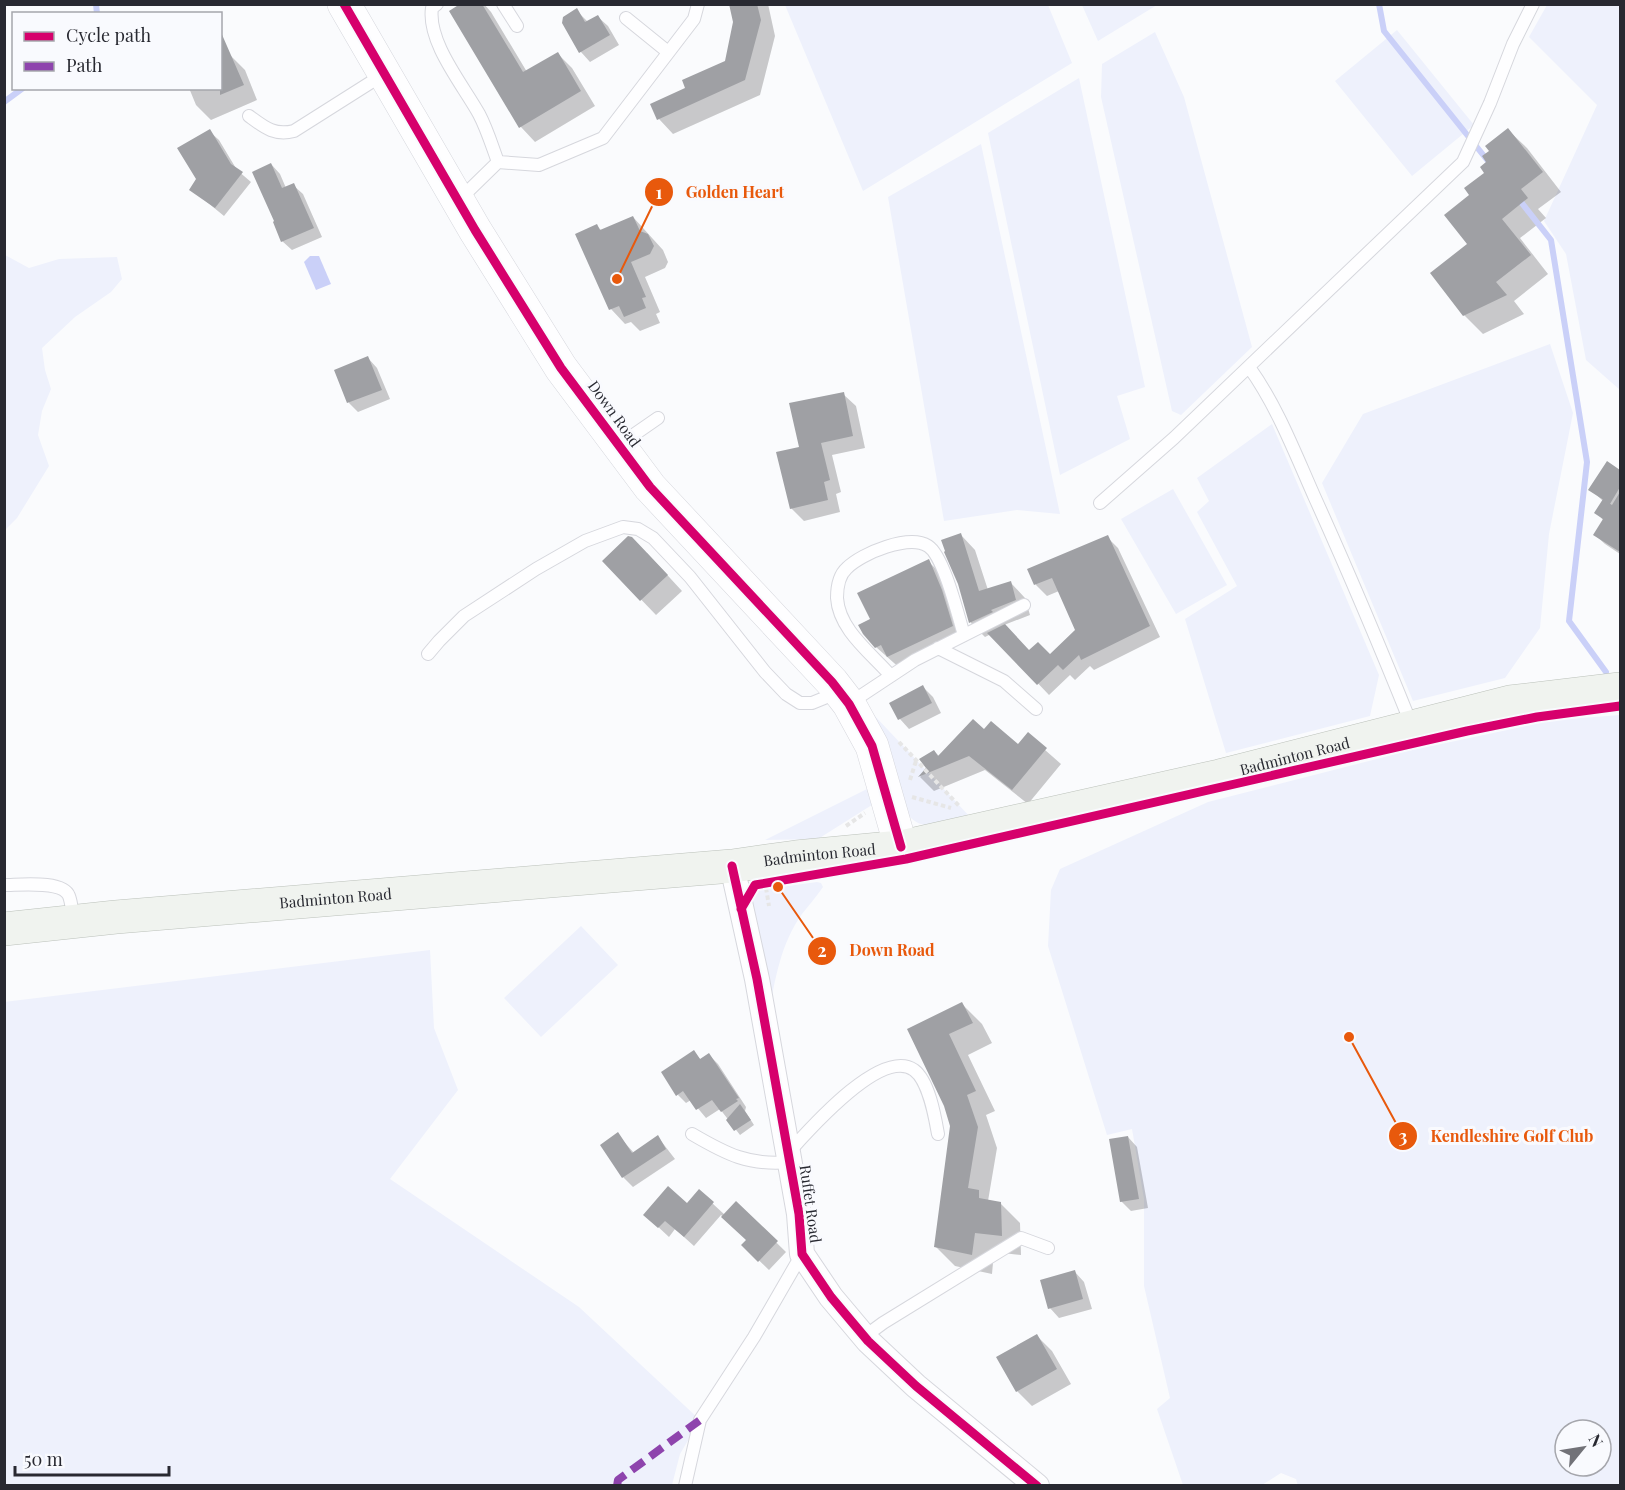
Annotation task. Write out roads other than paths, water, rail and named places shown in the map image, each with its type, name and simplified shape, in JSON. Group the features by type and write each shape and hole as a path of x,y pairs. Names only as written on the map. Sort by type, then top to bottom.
{"main road":[{"name":"Badminton Road","path":"4,929 74,921 732,866 901,847 1219,776 1510,702 1620,689"}],"street":[{"name":"Down Road","path":"344,4 458,201 561,368 650,487 844,698 872,746 901,847"},
{"name":"Ruffet Road","path":"732,866 757,978 800,1214 801,1254 831,1297 864,1337 916,1386 1037,1485"}],"lane":[{"path":"437,4 432,8 430,21 454,75 480,115 498,162"},
{"path":"503,4 517,26"},
{"path":"458,201 498,162 539,165 603,138 694,19 698,4"},
{"path":"1101,503 1174,438 1463,162 1490,104 1513,44 1533,4"},
{"path":"626,18 668,52"},
{"path":"249,116 270,131 283,134 294,131 384,74"},
{"path":"1249,367 1261,383 1291,444 1363,606 1413,727"},
{"path":"618,445 658,418"},
{"path":"428,654 464,616 500,592 585,540 623,527 638,529 652,538 690,577 765,672 786,694 800,703 844,698 891,676 915,660 1024,605"},
{"path":"891,676 851,632 842,618 837,599 839,581 846,568 863,557 893,545 915,541 929,546 939,559 964,635"},
{"path":"938,648 1004,681 1036,709"},
{"path":"4,885 53,886 64,889 69,896 74,921"},
{"path":"692,1134 724,1152 746,1160 767,1163 789,1157 826,1113 865,1079 892,1066 904,1066 915,1071 923,1083 934,1113 938,1134"},
{"path":"864,1337 1021,1238 1048,1248"},
{"path":"685,1485 700,1420 754,1337 801,1254"}],"water":[{"path":"310,256 319,256 331,284 316,290 304,262"}],"waterway":[{"path":"96,4 97,12"},
{"path":"1379,4 1384,31 1488,161"},
{"path":"4,102 20,90"},
{"path":"1517,197 1551,240 1587,462 1569,621 1606,672"}],"place":[{"name":"Golden Heart","path":"617,279"},
{"name":"Down Road","path":"778,887"},
{"name":"Kendleshire Golf Club","path":"1349,1037"}]}
